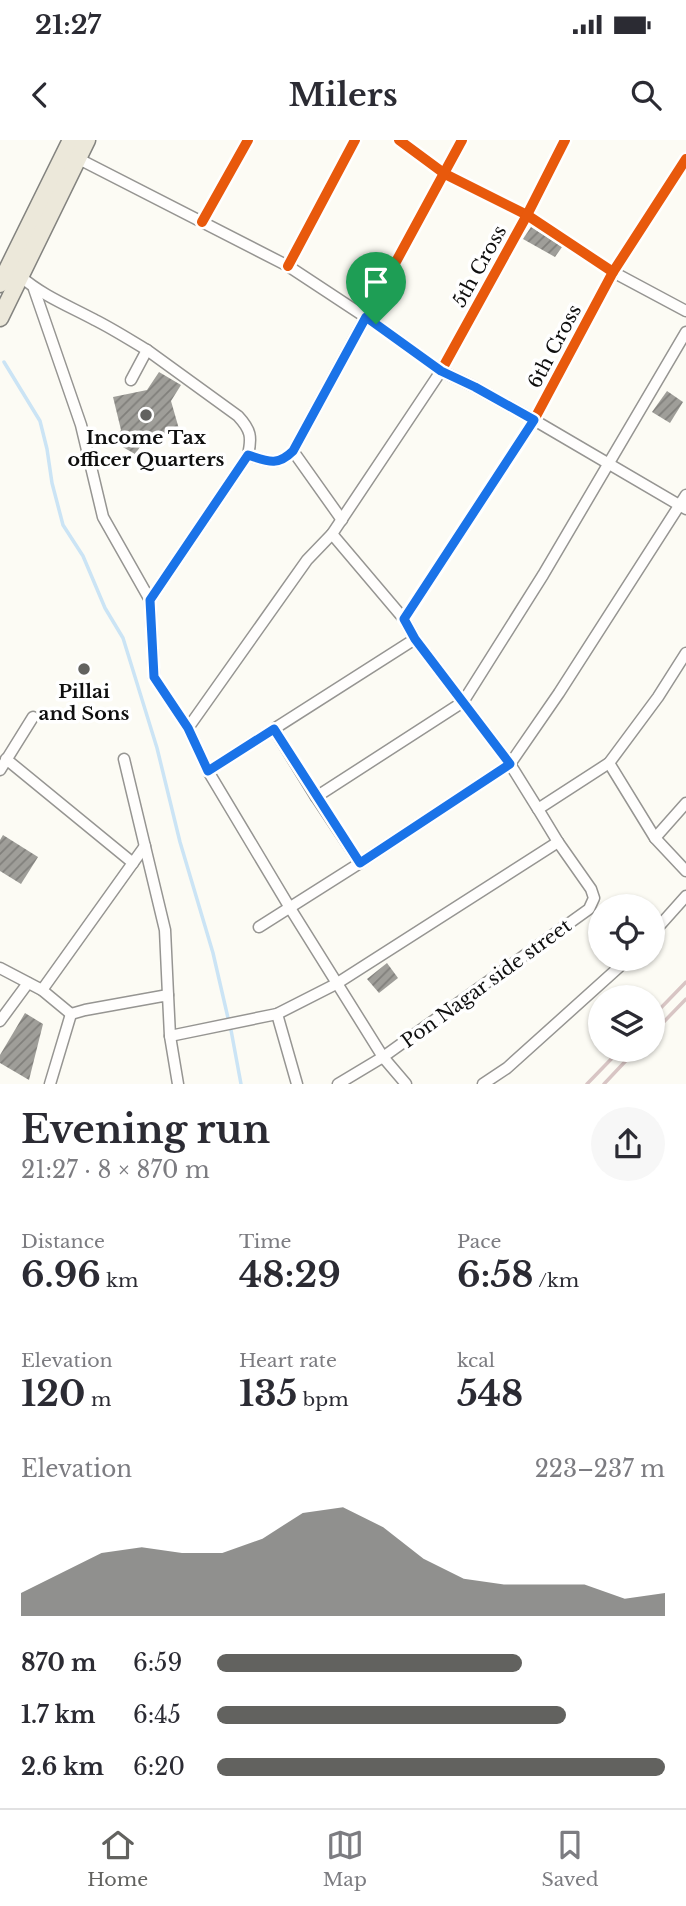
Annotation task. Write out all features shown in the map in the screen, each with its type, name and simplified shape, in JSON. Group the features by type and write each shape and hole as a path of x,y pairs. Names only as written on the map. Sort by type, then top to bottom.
{"main road":[{"path":"0,284 71,150 87,140"},
{"path":"0,318 71,150"}],"street":[{"path":"202,222 248,140"},
{"path":"288,266 355,140"},
{"path":"399,140 445,174 527,215 613,272 686,311"},
{"path":"248,455 272,462 293,451 462,140"},
{"name":"5th Cross","path":"188,728 307,560 342,520 441,371 565,140"},
{"path":"71,150 288,266 441,371 534,420 683,507"},
{"name":"6th Cross","path":"404,619 534,420 613,272 686,159"},
{"path":"20,276 34,289 147,351 238,416 247,426 251,441 248,455 150,600"},
{"path":"34,289 81,425 103,517 150,600 154,677 188,728 208,771 383,1057 338,1083"},
{"path":"316,797 463,702 610,464 686,332"},
{"path":"131,380 147,351"},
{"path":"293,451 342,520"},
{"path":"259,927 510,764 683,507 686,495"},
{"name":"Pon Nagar side street","path":"332,534 404,619 415,639 510,764 558,842 591,889 594,898 589,909 383,1057 406,1083"},
{"path":"208,771 415,639"},
{"path":"538,809 609,763 686,653"},
{"path":"0,770 33,717"},
{"path":"274,729 360,863"},
{"path":"6,759 133,863"},
{"path":"124,759 164,930 170,1036 178,1083"},
{"path":"609,763 655,838 686,871"},
{"path":"655,838 686,803"},
{"path":"170,1036 277,1014 336,984 558,842"},
{"path":"42,990 145,846"},
{"path":"665,920 686,896"},
{"path":"0,968 42,990 71,1014"},
{"path":"483,1083 507,1069 615,971"},
{"path":"0,1021 27,983"},
{"path":"71,1014 168,995"},
{"path":"50,1083 71,1014"},
{"path":"277,1014 297,1083"}],"building":[{"path":"531,227 562,247 555,257 523,239"},
{"name":"Income Tax officer Quarters","path":"159,372 181,385 171,401 179,429 143,443 135,454 114,442 121,430 113,397 147,390"},
{"path":"667,391 683,402 670,423 652,412"},
{"path":"3,835 38,857 21,884 0,871 0,840"},
{"path":"387,963 398,978 379,993 367,979"},
{"path":"25,1013 43,1024 29,1080 0,1063 0,1055"}],"waterway":[{"path":"4,362 40,421 63,525 83,556 105,608 123,638 157,748 228,1018"},
{"path":"231,1030 241,1084"}],"railway":[{"path":"665,1004 686,982"},
{"path":"665,1021 686,999"},
{"path":"587,1084 608,1062"},
{"path":"604,1084 625,1062"}],"cycle path":[{"path":"202,222 248,140"},
{"path":"288,266 355,140"},
{"path":"399,140 445,174 527,215 613,272"},
{"path":"366,317 462,140"},
{"path":"441,371 565,140"},
{"path":"404,619 534,420 613,272 686,159"}],"place":[{"name":"Income Tax officer Quarters","path":"146,415"},
{"name":"Pillai and Sons","path":"84,669"}],"route":[{"path":"366,317 376,324 441,371 534,420 404,619 415,639 510,764 360,863 274,729 208,771 188,728 154,677 150,600 248,455 272,462 293,451 366,317"}]}
